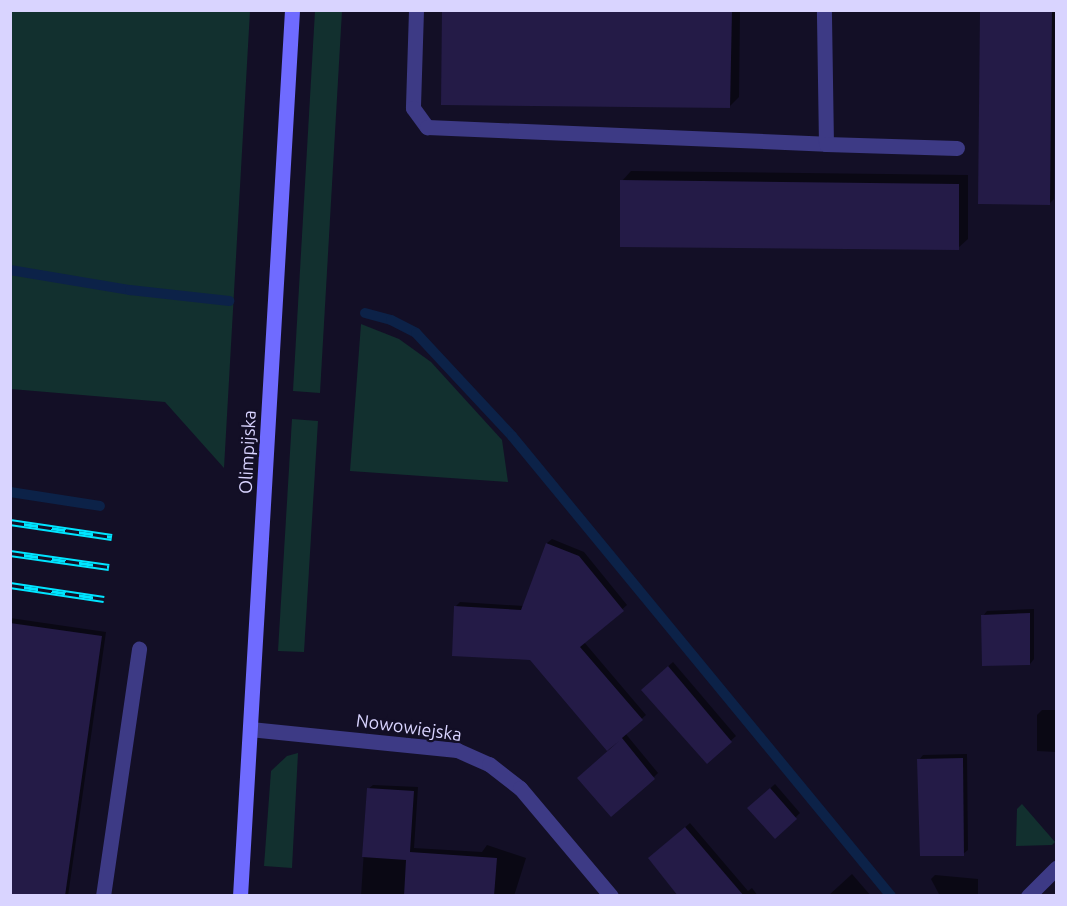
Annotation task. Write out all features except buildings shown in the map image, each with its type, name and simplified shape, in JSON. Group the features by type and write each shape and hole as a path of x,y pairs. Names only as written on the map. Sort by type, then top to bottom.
{"street":[{"name":"Olimpijska","path":"240,896 292,10"},
{"path":"416,10 413,108 427,127 957,148"},
{"path":"824,10 826,144"},
{"path":"103,896 139,649"},
{"name":"Nowowiejska","path":"250,729 457,750 489,764 520,788 610,896"},
{"path":"1028,896 1056,868"}],"green space":[{"path":"10,11 250,11 224,468 165,402 11,389"},
{"path":"315,11 342,11 320,393 293,391"},
{"path":"361,324 399,339 431,362 502,440 508,482 350,471"},
{"path":"292,419 318,421 304,652 278,651"},
{"path":"298,753 292,868 264,866 271,771 287,756"},
{"path":"1022,804 1055,842 1052,845 1016,846 1017,809"}],"waterway":[{"path":"10,270 130,290 229,301"},
{"path":"365,313 391,320 416,333 512,436 891,896"},
{"path":"10,492 100,506"}],"railway":[{"path":"10,522 112,537"},
{"path":"10,553 109,567"},
{"path":"10,585 104,599"}]}
